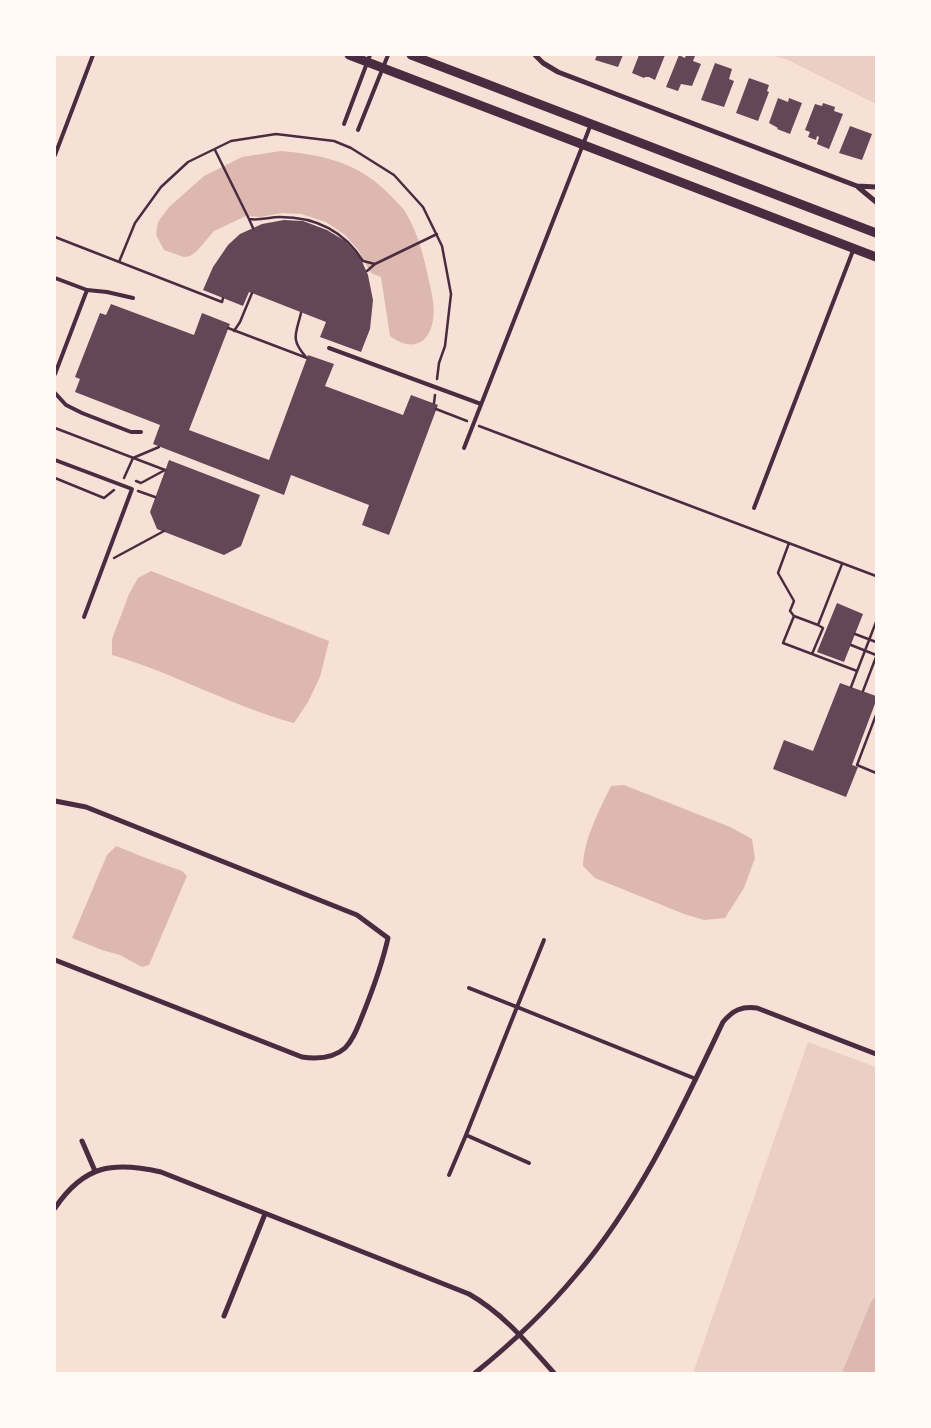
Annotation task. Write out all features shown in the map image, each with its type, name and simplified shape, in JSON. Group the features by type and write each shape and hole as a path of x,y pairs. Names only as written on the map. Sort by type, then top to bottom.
{"street":[{"path":"349,55 368,58 383,68 876,257"},
{"path":"411,55 876,234"},
{"path":"535,55 543,63 558,72 857,186 876,187"},
{"path":"857,186 876,202"},
{"path":"55,801 86,807 357,915 388,938 378,977 355,1034 345,1048 332,1056 317,1059 302,1057 55,960"},
{"path":"475,1373 519,1334 576,1275 607,1235 633,1196 664,1143 723,1022 730,1014 738,1009 747,1007 757,1008 876,1054"},
{"path":"82,1140 96,1171"},
{"path":"55,1208 64,1195 78,1181 96,1171 115,1166 154,1170 469,1294 488,1305 519,1334 554,1373"},
{"path":"224,1316 265,1214"}],"lane":[{"path":"55,154 93,55"},
{"path":"358,130 388,55"},
{"path":"344,124 368,58"},
{"path":"464,448 591,124"},
{"path":"754,508 854,248"},
{"path":"55,278 87,290 113,292 133,298"},
{"path":"55,374 87,290"},
{"path":"329,348 481,404"},
{"path":"55,393 66,405 82,413 131,432 141,432"},
{"path":"55,460 132,489 84,616"},
{"path":"450,1175 544,940"},
{"path":"469,988 696,1079"},
{"path":"466,1135 529,1163"}],"path":[{"path":"119,262 135,223 161,187 188,162 231,141 276,134 334,141 351,148 394,175 423,207 442,246 451,294 445,346 439,363 434,403"},
{"path":"215,149 253,228"},
{"path":"249,219 257,220 278,216 301,218 320,223 342,235 357,251 363,261 375,264"},
{"path":"367,271 375,264 437,234"},
{"path":"55,237 222,302 223,298"},
{"path":"234,330 240,322 252,293"},
{"path":"228,328 307,358 297,347 295,338 301,313"},
{"path":"436,409 876,576"},
{"path":"55,428 165,470 141,483 133,480"},
{"path":"116,474 125,477"},
{"path":"132,489 155,497"},
{"path":"104,563 164,531"},
{"path":"790,544 778,573 794,602 790,611 794,616 823,628 812,654"},
{"path":"818,625 842,564"},
{"path":"794,616 783,643 857,671"},
{"path":"851,687 876,622"},
{"path":"855,634 876,642"},
{"path":"851,645 876,656 863,691"},
{"path":"876,715 857,765 876,773"}],"shaded area":[{"path":"770,55 876,55 876,104 788,60"},
{"path":"281,151 313,155 356,169 381,186 403,209 414,229 420,246 433,302 433,323 427,336 419,343 404,343 390,336 381,277 371,273 359,251 345,235 326,222 301,214 282,213 260,217 246,216 214,231 197,251 190,256 184,257 164,250 156,235 158,222 169,207 204,176 242,157"},
{"path":"151,571 329,641 320,677 308,702 294,723 248,708 135,662 112,655 112,639 129,594 138,578"},
{"path":"624,785 730,827 752,839 755,858 744,888 725,918 704,920 684,914 595,878 583,866 589,835 611,786"},
{"path":"116,846 182,871 187,876 149,965 142,967 120,955 72,938 107,855"},
{"path":"808,1042 876,1067 876,1373 693,1373"},
{"path":"876,1296 876,1373 842,1373 871,1302"}],"building":[{"path":"597,55 623,55 618,67 595,60"},
{"path":"639,55 665,55 655,80 632,73"},
{"path":"679,55 685,58 686,55 695,56 693,61 701,64 692,86 681,84 678,91 666,87"},
{"path":"715,63 732,69 729,79 734,81 724,107 701,100"},
{"path":"749,78 769,85 767,91 769,92 758,121 736,113"},
{"path":"778,98 788,102 789,98 802,103 790,134 777,129 769,123"},
{"path":"823,103 835,107 834,111 843,114 829,149 817,144 819,137 817,136 816,140 808,137 810,132 805,130 815,104 822,106"},
{"path":"850,126 872,134 862,160 839,153"},
{"path":"284,220 303,221 327,230 345,241 360,257 368,275 373,300 370,329 361,352 320,337 326,322 249,292 243,306 203,290 213,267 228,245 240,234 262,224"},
{"path":"111,304 194,335 202,313 230,324 189,430 269,460 308,355 334,364 325,386 403,415 411,395 438,405 389,535 362,525 369,505 291,475 284,495 153,444 160,425 75,392 80,379 75,377 100,313 106,315"},
{"path":"169,460 260,495 241,546 224,555 157,529 150,512"},
{"path":"837,603 863,614 844,662 817,652"},
{"path":"840,683 876,696 876,701 852,765 858,767 846,797 773,769 784,740 813,751"}]}
